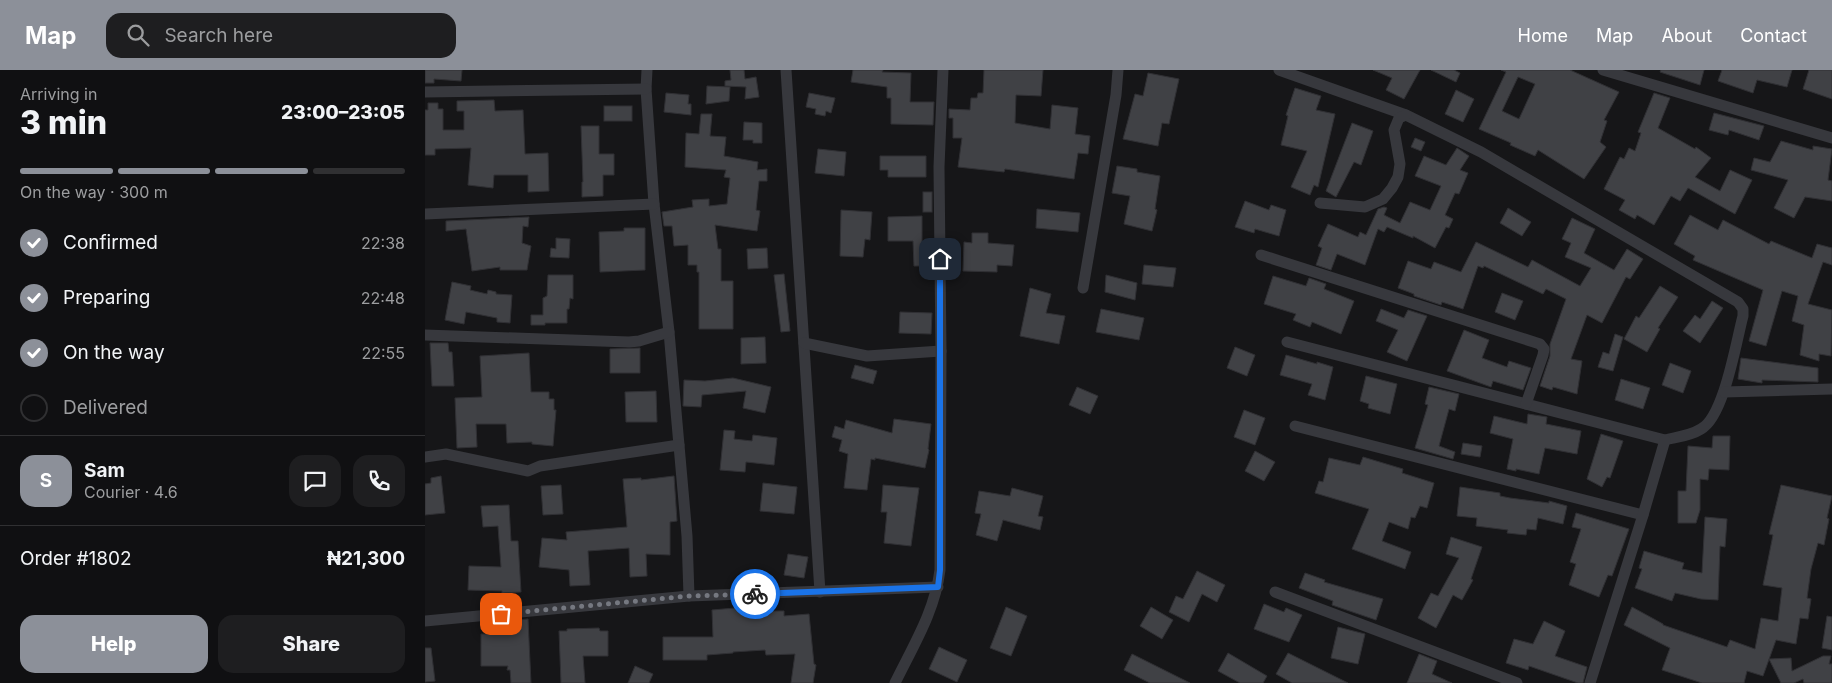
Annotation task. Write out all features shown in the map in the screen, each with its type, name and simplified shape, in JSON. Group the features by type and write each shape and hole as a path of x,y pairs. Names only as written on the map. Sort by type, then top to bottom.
{"street":[{"path":"647,70 646,89 654,204 669,332 687,536 689,596"},
{"path":"786,70 820,592"},
{"path":"895,683 930,612 938,587 940,570 941,351 939,167 943,70"},
{"path":"1083,288 1116,95 1118,70"},
{"path":"1279,70 1407,114 1481,152 1738,302 1743,309 1743,316 1724,392 1714,417 1703,429 1665,440 1287,342"},
{"path":"1603,70 1832,138"},
{"path":"425,92 646,89"},
{"path":"1320,203 1365,207 1383,199 1392,188 1400,164 1394,130 1399,118 1407,114"},
{"path":"425,214 654,204"},
{"path":"1261,255 1540,344 1543,349 1543,355 1526,404"},
{"path":"425,335 629,342 669,332"},
{"path":"804,343 867,356 941,351"},
{"path":"1724,392 1832,389"},
{"path":"1295,426 1643,515"},
{"path":"1590,683 1665,440"},
{"path":"425,457 446,454 528,470 540,466 679,445"},
{"path":"425,621 689,596 938,587"},
{"path":"1275,592 1517,683"}],"building":[{"path":"425,70 462,70 461,81 434,79 434,83 425,83"},
{"path":"730,70 744,70 745,79 756,77 759,97 745,99 746,87 725,86 725,81 731,80"},
{"path":"853,70 883,70 882,72 911,73 910,102 934,102 933,125 891,124 891,98 887,98 887,87 851,82"},
{"path":"984,70 1043,70 1041,96 1016,95 1015,123 1050,129 1052,105 1078,108 1075,134 1090,136 1088,154 1078,153 1074,179 1005,169 1004,172 958,167 962,138 953,138 953,118 949,118 949,109 970,110 971,98 977,98 978,93 983,93"},
{"path":"1373,70 1420,70 1404,99 1386,90 1392,78"},
{"path":"1431,70 1454,70 1460,73 1456,82"},
{"path":"1501,70 1570,70 1619,92 1604,120 1607,121 1600,142 1606,147 1584,179 1538,150 1535,156 1479,129 1506,72","holes":["1518,77 1535,84 1519,119 1502,111"]},
{"path":"1661,70 1704,70 1700,85 1660,72"},
{"path":"1722,70 1792,70 1787,87 1757,80 1753,93 1718,81"},
{"path":"1809,70 1832,70 1832,99 1803,89"},
{"path":"1148,73 1179,79 1169,124 1162,123 1158,146 1123,139 1135,94 1143,96"},
{"path":"707,86 730,87 729,101 706,104"},
{"path":"1295,88 1321,96 1316,110 1335,114 1318,187 1314,185 1310,195 1291,187 1307,151 1281,145 1288,116 1286,115"},
{"path":"1456,90 1474,99 1463,122 1445,114"},
{"path":"666,93 689,95 688,104 691,104 691,115 664,112"},
{"path":"809,93 835,98 831,113 826,111 825,116 815,114 816,109 806,107"},
{"path":"1654,93 1670,98 1658,128 1695,149 1696,147 1711,158 1695,177 1720,191 1730,170 1752,180 1735,214 1688,188 1680,201 1671,196 1654,225 1637,215 1635,219 1619,210 1625,200 1604,189 1620,157 1624,159 1629,148 1635,151 1641,133 1638,132"},
{"path":"494,100 495,111 523,110 525,154 548,153 549,191 528,192 528,175 494,175 493,188 468,185 471,148 435,149 435,155 425,155 425,110 428,110 428,103 438,103 438,109 443,109 443,130 464,130 464,111 457,111 457,101"},
{"path":"604,106 632,106 632,121 604,121"},
{"path":"1714,113 1764,126 1759,140 1729,130 1728,135 1709,130"},
{"path":"701,114 712,114 710,136 726,137 724,156 758,162 757,170 767,169 767,181 759,181 756,210 760,211 757,231 715,225 718,249 721,249 721,281 733,281 733,329 699,329 699,272 697,272 697,265 688,265 688,245 674,246 672,226 664,226 662,212 693,207 692,200 709,199 709,206 727,204 730,178 724,177 726,170 685,167 686,133 699,134"},
{"path":"744,122 762,123 762,143 753,143 753,140 743,140"},
{"path":"1352,123 1373,131 1361,165 1354,162 1336,197 1326,191"},
{"path":"581,126 599,126 599,154 614,154 614,175 603,175 603,196 582,197"},
{"path":"1415,138 1425,142 1421,151 1411,147"},
{"path":"1781,141 1813,150 1813,146 1832,149 1828,180 1832,181 1832,201 1805,197 1794,218 1774,208 1788,180 1751,170 1754,158 1770,162"},
{"path":"1457,148 1469,156 1460,170 1468,173 1459,194 1455,193 1445,215 1453,219 1449,228 1446,227 1435,248 1413,236 1413,238 1387,227 1384,232 1378,229 1365,265 1337,254 1331,270 1316,265 1322,248 1318,246 1328,224 1358,237 1360,232 1366,235 1378,209 1387,208 1384,215 1400,223 1410,202 1430,210 1441,186 1415,176 1424,156 1446,165"},
{"path":"818,149 846,152 844,176 815,173"},
{"path":"880,156 926,156 926,177 888,177 888,170 880,170"},
{"path":"1117,166 1137,169 1137,172 1160,176 1155,209 1157,210 1152,231 1124,224 1130,196 1112,193"},
{"path":"923,192 932,192 932,212 923,212"},
{"path":"1245,201 1269,210 1271,205 1286,210 1279,236 1255,229 1254,233 1235,227"},
{"path":"1508,208 1531,222 1522,236 1500,223"},
{"path":"1037,209 1080,213 1078,232 1036,228"},
{"path":"841,210 872,212 870,240 865,239 863,257 840,256"},
{"path":"1690,215 1718,230 1723,220 1769,244 1771,241 1812,258 1817,244 1832,248 1832,265 1823,262 1808,304 1832,310 1831,356 1819,354 1819,361 1800,355 1804,325 1792,321 1798,296 1782,291 1766,346 1749,341 1763,290 1693,260 1695,256 1674,244"},
{"path":"922,216 922,266 914,266 913,241 888,241 888,217"},
{"path":"529,217 528,227 523,226 522,243 531,246 527,270 500,270 500,267 472,271 466,229 446,231 446,221"},
{"path":"1572,218 1595,229 1584,253 1614,270 1627,249 1643,259 1630,279 1626,277 1602,323 1587,315 1571,359 1582,361 1577,394 1553,387 1552,390 1540,386 1550,356 1550,344 1566,299 1546,289 1543,294 1484,266 1483,268 1478,266 1463,309 1442,302 1441,305 1414,296 1414,294 1398,288 1408,261 1431,269 1434,262 1461,272 1476,242 1528,267 1532,260 1580,286 1591,268 1565,257 1571,243 1562,239"},
{"path":"624,228 645,228 645,270 600,272 599,232 624,231"},
{"path":"972,233 988,233 988,243 1014,245 1012,266 997,265 997,272 963,271 964,242 972,243"},
{"path":"556,238 570,239 569,258 550,257 551,248 556,249"},
{"path":"767,248 768,268 748,269 747,249"},
{"path":"1144,265 1176,268 1173,287 1142,284"},
{"path":"784,274 790,331 781,332 774,275"},
{"path":"548,275 573,275 573,299 570,298 569,309 567,309 567,323 531,325 531,315 543,315 543,298 547,296"},
{"path":"1106,275 1137,283 1135,300 1105,292"},
{"path":"1273,276 1306,286 1309,278 1326,284 1324,289 1354,301 1341,334 1312,322 1310,327 1293,320 1296,314 1264,304"},
{"path":"452,282 471,286 470,290 487,294 488,290 496,292 496,294 512,295 510,323 497,322 497,318 466,312 464,324 445,320"},
{"path":"1660,286 1678,297 1658,328 1660,329 1647,352 1624,339 1636,316 1639,318"},
{"path":"1030,288 1051,294 1046,313 1065,316 1059,344 1020,336"},
{"path":"1502,293 1523,301 1515,320 1495,312"},
{"path":"1712,301 1723,308 1700,343 1683,331 1695,315 1700,319"},
{"path":"1101,309 1144,318 1139,340 1096,332"},
{"path":"1381,309 1404,318 1408,310 1427,316 1407,361 1387,352 1398,330 1376,321"},
{"path":"900,312 932,313 931,334 899,333"},
{"path":"1464,330 1489,340 1482,358 1507,367 1509,361 1531,368 1523,390 1493,381 1491,387 1447,371"},
{"path":"1615,334 1623,337 1613,371 1598,367 1603,352 1609,354"},
{"path":"765,337 766,363 741,364 741,338"},
{"path":"430,343 448,343 449,352 452,352 454,386 432,386"},
{"path":"1235,347 1255,355 1247,376 1227,368"},
{"path":"640,348 640,373 610,373 610,349"},
{"path":"529,353 531,392 549,392 549,399 554,399 554,410 556,410 553,446 532,444 532,442 507,443 506,424 476,424 477,447 457,448 455,398 482,397 480,356"},
{"path":"1286,355 1333,367 1325,400 1308,395 1312,384 1280,375"},
{"path":"1741,358 1818,368 1818,382 1762,380 1762,383 1738,379"},
{"path":"1670,363 1691,371 1683,393 1662,385"},
{"path":"855,365 877,371 873,384 851,378"},
{"path":"1366,376 1397,384 1390,414 1368,408 1369,404 1360,401"},
{"path":"733,378 771,387 765,413 743,408 746,391 702,395 701,407 683,406 684,380 705,381"},
{"path":"1621,379 1650,388 1643,409 1615,400"},
{"path":"1077,387 1098,396 1090,414 1069,405"},
{"path":"1429,387 1459,394 1455,411 1449,409 1439,446 1455,452 1453,459 1415,448 1428,405 1425,404"},
{"path":"656,391 657,422 626,422 625,392"},
{"path":"1244,410 1265,418 1255,445 1234,437"},
{"path":"1528,414 1547,417 1546,424 1581,431 1577,454 1545,448 1539,474 1507,469 1513,439 1490,433 1494,416 1527,424"},
{"path":"894,419 931,424 929,450 925,468 875,458 875,460 871,459 867,490 844,488 848,454 839,451 842,440 832,437 835,426 844,429 846,420 892,433"},
{"path":"724,430 735,431 734,439 752,441 753,435 777,438 774,465 746,462 745,472 720,470"},
{"path":"1601,434 1623,441 1610,478 1607,477 1602,487 1587,479"},
{"path":"1713,436 1730,436 1729,470 1709,469 1708,480 1700,479 1700,510 1696,523 1678,523 1678,491 1686,491 1688,446 1712,448"},
{"path":"1463,443 1482,446 1480,457 1461,454"},
{"path":"1255,451 1275,462 1264,481 1245,471"},
{"path":"1363,457 1403,469 1402,473 1434,483 1427,508 1420,506 1415,518 1411,517 1408,529 1389,522 1382,541 1411,552 1405,569 1352,549 1369,509 1315,493 1319,481 1323,482 1329,458 1360,465"},
{"path":"441,476 445,513 425,515 425,484 431,483 431,478"},
{"path":"674,476 677,521 670,522 670,555 646,554 647,576 630,577 629,548 588,551 590,585 570,586 569,570 539,567 542,538 567,540 566,532 627,527 623,479 641,478 641,480"},
{"path":"763,483 797,487 794,514 760,511"},
{"path":"561,485 563,514 543,515 541,486"},
{"path":"883,485 919,488 911,546 884,543 887,512 881,512"},
{"path":"1781,485 1832,496 1824,545 1818,543 1811,569 1807,598 1811,599 1808,619 1800,618 1796,644 1776,640 1763,676 1747,671 1744,683 1702,683 1662,670 1670,648 1624,625 1632,607 1663,625 1727,647 1730,640 1755,649 1761,618 1778,621 1782,588 1763,585 1773,535 1769,534"},
{"path":"1460,487 1500,493 1500,496 1510,498 1549,503 1549,501 1567,506 1563,524 1538,518 1536,530 1527,529 1526,535 1507,533 1508,530 1476,526 1477,518 1457,516"},
{"path":"1012,488 1043,496 1038,516 1043,517 1040,530 1003,520 997,541 976,535 981,514 975,513 979,491 1010,496"},
{"path":"509,505 511,541 518,541 521,592 502,593 502,591 468,590 469,566 501,567 498,526 483,527 481,506"},
{"path":"1576,513 1629,529 1612,576 1608,575 1599,597 1569,585 1576,564 1570,562 1581,529 1572,527"},
{"path":"1705,517 1727,519 1725,547 1720,546 1718,600 1701,599 1675,593 1672,601 1635,588 1642,569 1639,568 1644,551 1684,563 1682,569 1702,573"},
{"path":"1451,537 1482,547 1471,579 1473,580 1462,600 1453,595 1436,628 1418,618 1431,593 1438,596 1459,558 1446,554"},
{"path":"788,554 808,557 804,578 784,575"},
{"path":"1197,571 1225,585 1217,602 1202,594 1189,622 1169,612 1176,596 1183,599"},
{"path":"1305,573 1325,580 1324,582 1383,599 1376,620 1332,605 1333,601 1299,588"},
{"path":"1264,604 1284,612 1286,608 1302,615 1289,642 1254,629"},
{"path":"759,606 759,611 784,611 784,616 809,614 814,664 816,665 813,683 791,683 795,654 766,655 765,650 707,655 707,660 663,660 663,637 713,637 712,610"},
{"path":"1006,607 1027,616 1011,656 990,648"},
{"path":"1151,607 1173,620 1162,639 1140,626"},
{"path":"1827,616 1832,617 1832,650 1822,648"},
{"path":"528,619 531,683 511,683 510,670 507,670 508,666 481,666 481,634 508,634 507,621"},
{"path":"1544,621 1565,631 1555,656 1587,667 1583,683 1578,683 1529,666 1528,670 1506,663 1514,639 1533,644"},
{"path":"1338,627 1365,634 1358,664 1331,658"},
{"path":"599,628 600,631 608,631 608,656 583,656 585,683 561,683 559,631"},
{"path":"939,647 967,660 957,682 929,669"},
{"path":"425,648 431,648 435,681 425,682"},
{"path":"1228,653 1267,676 1263,683 1240,683 1218,671"},
{"path":"1288,653 1348,683 1292,683 1276,674"},
{"path":"1132,654 1190,683 1150,683 1124,670"},
{"path":"1419,654 1437,661 1432,674 1452,683 1407,683"},
{"path":"1823,656 1831,656 1829,664 1832,664 1832,683 1804,683 1803,679 1794,683 1781,683 1769,659 1791,658 1792,671"},
{"path":"635,666 653,674 649,683 628,683"}],"way so far":[{"path":"501,614 689,596 755,594"}],"route":[{"path":"755,594 938,587 940,570 941,430 940,259"}]}
